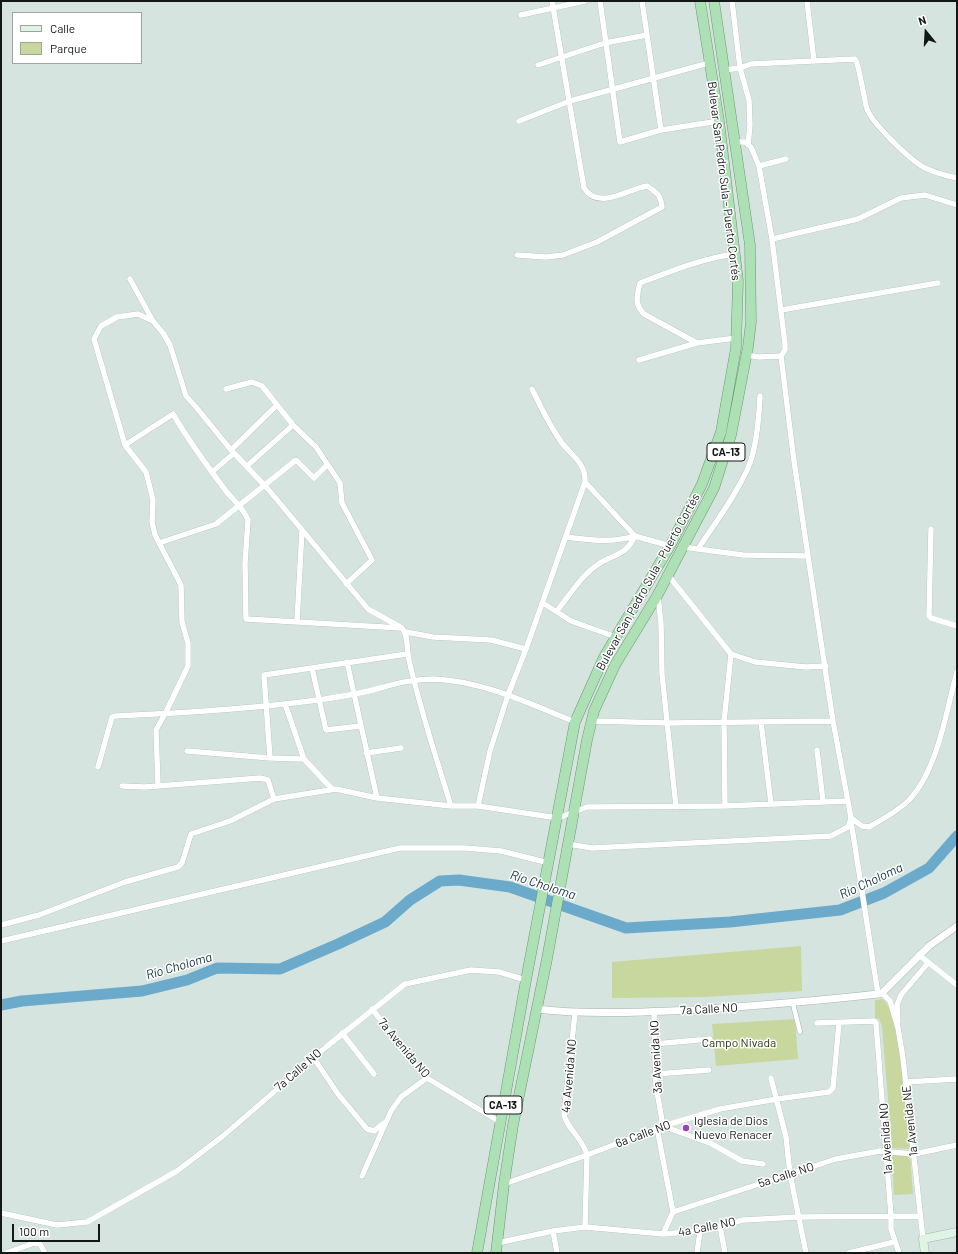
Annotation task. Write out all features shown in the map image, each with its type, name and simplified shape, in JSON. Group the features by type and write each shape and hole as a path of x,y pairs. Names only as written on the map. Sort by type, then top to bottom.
{"highway":[{"name":"Bulevar San Pedro Sula - Puerto Cortés","path":"477,1253 526,980 558,818 575,722 604,657 670,546 702,484 721,432 736,338 738,281 719,121 700,1"},
{"name":"Bulevar San Pedro Sula - Puerto Cortés","path":"496,1248 513,1125 547,959 573,812 594,711 614,665 658,596 714,488 731,435 747,355 751,322 750,245 714,1"}],"main road":[{"path":"923,1239 957,1232"},
{"name":"1a Avenida NE","path":"923,1239 924,1253"}],"street":[{"path":"517,255 546,257 562,255 597,242 662,207 661,198 656,191 647,186 604,199 595,198 588,194 583,180 552,1"},
{"path":"520,15 585,1"},
{"path":"600,1 611,88 620,142 661,130 719,121"},
{"path":"642,1 661,130"},
{"path":"732,1 740,68 749,100 750,125 748,144"},
{"path":"807,1 814,62"},
{"path":"538,65 605,43 647,35"},
{"path":"724,70 740,68 751,64 814,62 852,58 859,64 862,88 868,111 885,134 924,167 957,178"},
{"path":"519,121 570,101 611,88 709,63"},
{"path":"735,142 745,142 748,144 751,147 759,166 772,238 785,350 781,356 793,454 826,666 833,722 854,836 876,984 880,994 929,946 957,926"},
{"path":"759,166 786,159"},
{"path":"772,238 858,219 901,198 925,195 957,205"},
{"path":"697,343 644,314 638,308 636,303 640,283 712,258 736,254"},
{"path":"130,279 153,321 163,333 170,345 186,396 233,452 265,485 368,609 404,630"},
{"path":"781,310 938,283"},
{"path":"153,321 138,314 117,317 101,326 94,339 125,445 146,472 153,500 152,522 159,543 181,585 182,622 188,643 188,666 156,730 158,785"},
{"path":"639,360 697,343 736,338"},
{"path":"747,355 759,357 781,356"},
{"path":"226,389 252,382 262,386 276,406 316,448 340,483 342,503 372,560 346,584"},
{"path":"478,806 490,751 508,695 543,603 585,482 585,474 577,459 563,444 532,389"},
{"path":"698,549 724,510 748,468 758,421 760,396"},
{"path":"212,472 276,406"},
{"path":"125,445 173,414 212,472 248,520 245,563 246,619 270,622 297,621 404,630 433,637 492,640 526,649"},
{"path":"247,466 293,425"},
{"path":"159,543 216,524 296,460 314,478 327,465"},
{"path":"585,482 635,536 670,546"},
{"path":"931,529 929,616 931,618 957,626"},
{"path":"297,621 302,531"},
{"path":"566,537 601,540 626,539 635,536"},
{"path":"558,611 589,572 597,565 628,549 635,536"},
{"path":"684,547 743,555 808,556"},
{"path":"668,575 731,654 755,662 806,667 826,666"},
{"path":"658,596 676,807"},
{"path":"543,603 558,611 571,621 584,627 616,637"},
{"path":"404,630 407,654 413,680 451,806"},
{"path":"270,758 264,675 407,654"},
{"path":"726,806 724,722 731,654"},
{"path":"347,662 377,798"},
{"path":"312,668 326,730 360,726"},
{"path":"851,818 862,826 870,827 910,799 922,780 934,756 957,672"},
{"path":"98,767 112,717 267,706 318,700 413,680 434,680 468,684 508,695 575,722"},
{"path":"285,704 304,759 332,789"},
{"path":"592,721 833,722"},
{"path":"761,722 771,804"},
{"path":"366,753 401,748"},
{"path":"817,750 823,801"},
{"path":"187,751 270,758 304,759"},
{"path":"122,786 260,778 268,780 274,799"},
{"path":"1,925 39,915 125,882 178,867 182,863 191,834 230,821 274,799 332,789 377,798 451,806 478,806 558,818 587,807 726,806 848,801"},
{"path":"568,844 592,848 831,836 848,827 851,818"},
{"path":"1,941 400,848 472,848 501,851 548,867"},
{"path":"919,955 957,985"},
{"path":"898,1028 897,1005 901,995 928,963"},
{"name":"7a Calle NO","path":"1,1213 57,1225 87,1222 177,1171 223,1136 313,1057 405,984 444,975 478,970 499,972 526,980"},
{"name":"7a Calle NO","path":"536,1009 575,1013 654,1012 793,1004 880,994"},
{"name":"1a Avenida NE","path":"880,994 890,1001 898,1028 906,1082 923,1239"},
{"path":"793,1004 800,1032"},
{"name":"7a Avenida NO","path":"372,1010 427,1078 500,1122"},
{"name":"3a Avenida NO","path":"654,1012 655,1074 660,1127 673,1212"},
{"name":"4a Avenida NO","path":"575,1013 564,1114 566,1121 585,1146 587,1155 585,1227"},
{"name":"1a Avenida NO","path":"839,1023 874,1021 876,1023 887,1151 891,1229 894,1242 899,1253"},
{"path":"818,1023 839,1023"},
{"name":"6a Calle NO","path":"504,1184 587,1155 660,1127 720,1109 776,1099 829,1092 833,1088 839,1023"},
{"path":"342,1033 374,1074"},
{"path":"654,1044 710,1040"},
{"path":"313,1057 338,1094 367,1129 374,1130 386,1122"},
{"path":"655,1074 709,1070"},
{"path":"362,1176 386,1122 401,1097 427,1078"},
{"path":"772,1078 786,1137 790,1174 806,1253"},
{"path":"906,1082 957,1079"},
{"path":"660,1127 712,1144 742,1161 751,1164 763,1164"},
{"path":"914,1154 957,1145"},
{"name":"5a Calle NO","path":"673,1212 836,1158 867,1152 887,1151 914,1154"},
{"path":"663,1234 673,1212"},
{"name":"4a Calle NO","path":"496,1248 553,1231 585,1227 663,1234 700,1231 743,1220 798,1217 920,1216"},
{"path":"720,1226 725,1253"},
{"path":"553,1231 557,1253"},
{"path":"698,1253 700,1231"},
{"path":"849,1253 894,1242"},
{"path":"6,1253 34,1244 40,1244 45,1253"}],"green space":[{"path":"801,946 802,991 705,997 612,998 612,962"},
{"path":"883,999 889,1008 898,1045 905,1094 910,1149 892,1148 882,1026 879,1019 875,1018 875,1000"},
{"name":"Campo Nivada","path":"795,1019 798,1059 716,1066 712,1024"},
{"path":"892,1154 910,1155 913,1194 894,1195"}],"waterway":[{"name":"Río Choloma","path":"1,1005 22,1001 142,991 187,980 217,968 280,969 385,922 410,900 440,881 459,880 510,887 626,928 730,922 840,910 884,893 929,868 957,836"}],"place":[{"name":"Iglesia de Dios Nuevo Renacer","path":"686,1128"}]}
